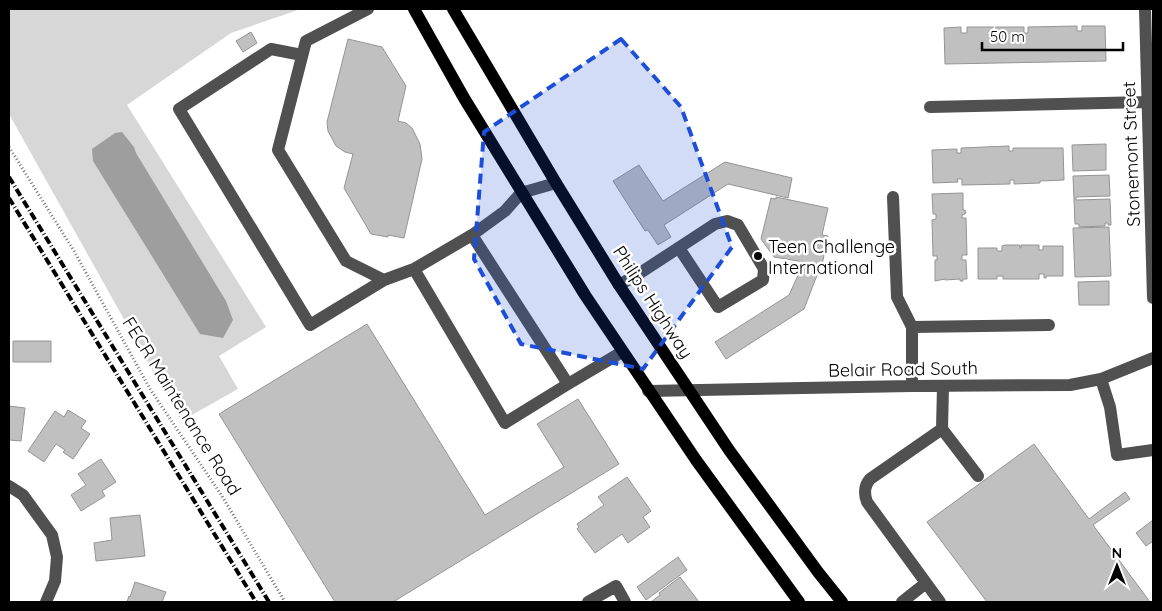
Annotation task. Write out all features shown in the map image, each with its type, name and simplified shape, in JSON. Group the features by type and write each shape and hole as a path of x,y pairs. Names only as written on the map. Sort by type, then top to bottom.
{"main road":[{"path":"414,9 464,98 521,193 622,352 696,460 799,602"},
{"name":"Philips Highway","path":"453,9 619,285 734,457 842,602"}],"street":[{"path":"368,9 306,41 278,150 346,261 384,280"},
{"name":"Stonemont Street","path":"1145,9 1153,298"},
{"path":"302,55 271,50 179,109 310,325 384,280 414,269 472,235 505,211 521,193 556,183"},
{"path":"930,107 1147,102"},
{"path":"893,197 897,297 912,327 912,386"},
{"path":"619,285 715,224 727,221 738,225 764,269 763,280 718,307 679,248"},
{"path":"472,235 568,384"},
{"path":"414,269 505,423 622,352"},
{"path":"912,327 1049,326"},
{"name":"Belair Road South","path":"648,390 1060,386 1101,379 1153,358"},
{"path":"1101,379 1110,407 1117,455 1153,450"},
{"path":"943,386 942,429 978,476"},
{"path":"940,602 867,502 865,489 870,479 942,429"},
{"path":"9,486 23,495 52,535 57,556 54,581 46,602"},
{"path":"902,602 926,583"},
{"path":"588,602 616,586 625,602"}],"path":[{"name":"FECR Maintenance Road","path":"9,147 74,251 150,389 222,496 285,602"}],"highlighted area":[{"path":"621,39 681,107 732,247 643,369 521,344 474,259 484,132"}],"shaded area":[{"path":"9,9 301,9 231,33 127,105 266,327 219,356 238,389 181,421 9,114"},
{"path":"122,132 134,147 226,301 233,320 223,338 200,334 93,161 92,149 115,133"}],"building":[{"path":"1077,26 1077,31 1082,31 1082,26 1105,26 1106,61 945,64 944,28 961,27 961,33 967,33 967,27 1024,27 1024,33 1028,33 1028,27"},
{"path":"251,32 257,43 243,52 236,41"},
{"path":"348,39 382,47 406,86 398,121 406,123 412,128 420,144 422,159 404,238 371,234 344,188 353,154 345,152 336,146 328,131 327,122"},
{"path":"1106,144 1106,170 1073,171 1072,145"},
{"path":"1009,146 1009,151 1013,151 1013,148 1063,148 1064,180 1014,184 1014,180 1010,180 1010,184 962,185 962,179 957,179 958,182 933,183 932,150 957,149 957,153 961,153 961,148"},
{"path":"725,162 792,178 788,198 728,184 664,225 671,237 658,245 648,230 645,231 613,181 639,165 663,201"},
{"path":"1109,175 1110,196 1076,197 1076,200 1110,199 1111,225 1105,223 1105,226 1079,227 1079,224 1075,224 1073,176"},
{"path":"963,193 963,210 966,213 962,215 962,218 966,218 967,255 962,255 962,260 966,260 967,279 963,279 963,281 960,281 960,279 945,279 935,281 935,260 937,260 937,256 933,256 932,220 936,219 936,214 933,214 932,194"},
{"path":"776,197 828,208 822,235 828,236 822,265 774,257 761,239 771,198 776,199"},
{"path":"1109,227 1111,276 1075,277 1073,228"},
{"path":"1020,245 1021,248 1021,245 1039,245 1039,250 1043,250 1043,246 1063,246 1063,276 1046,276 1044,278 1044,274 1039,274 1039,279 1003,279 1003,276 997,276 997,279 978,279 978,248 997,248 997,251 1002,251 1002,246"},
{"path":"804,262 819,270 804,309 726,359 715,342 789,295"},
{"path":"1109,281 1109,305 1079,305 1078,282"},
{"path":"367,324 485,515 564,467 537,424 578,399 619,464 393,602 335,602 219,414"},
{"path":"13,341 51,341 51,362 13,362"},
{"path":"9,406 25,408 21,441 9,440"},
{"path":"68,410 86,421 81,428 90,434 73,459 56,444 44,462 28,451 55,411 64,417"},
{"path":"1034,444 1089,519 1125,492 1130,499 1093,525 1150,602 987,602 927,522"},
{"path":"101,459 116,482 102,491 105,496 81,511 71,495 86,485 78,474"},
{"path":"627,477 651,511 643,517 650,527 628,543 622,534 595,553 577,529 579,527 577,524 604,505 598,497"},
{"path":"140,515 145,556 96,561 94,543 112,540 110,518"},
{"path":"1153,520 1153,541 1146,546 1136,533"},
{"path":"678,557 687,570 646,600 637,587"},
{"path":"680,577 699,602 651,602 660,595 659,593"},
{"path":"135,582 166,592 162,602 127,602"}],"railway":[{"path":"9,177 269,602"},
{"path":"9,198 256,602"}],"place":[{"name":"Teen Challenge International","path":"758,256"}]}
